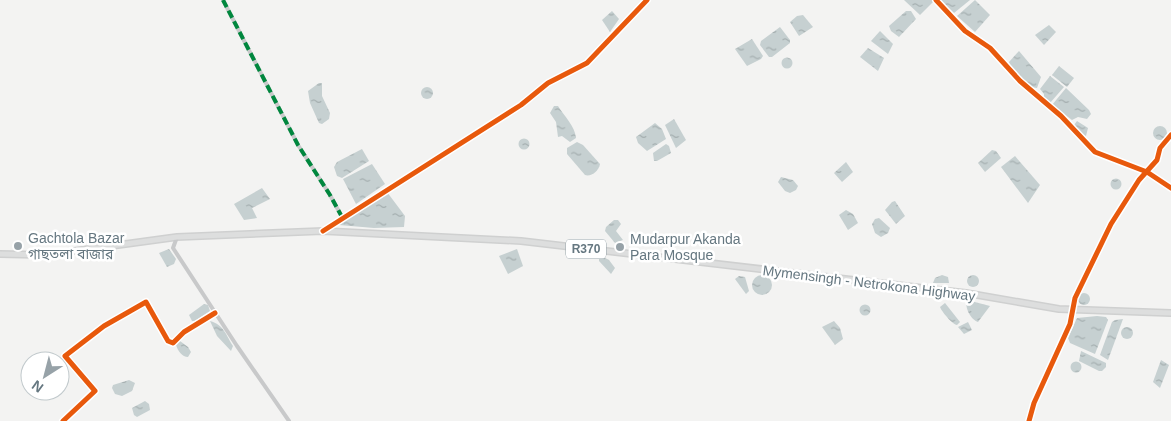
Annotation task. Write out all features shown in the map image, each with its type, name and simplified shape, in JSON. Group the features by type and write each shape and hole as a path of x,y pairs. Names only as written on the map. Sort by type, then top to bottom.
{"main road":[{"name":"Mymensingh - Netrokona Highway","path":"0,254 45,255 177,237 323,231 521,241 966,293 1073,310 1171,313"}],"street":[{"path":"223,0 298,145 330,194 342,217"},
{"path":"323,231 342,217 521,105 548,83 587,64 647,0"},
{"path":"936,0 965,31 990,48 1020,81 1062,116 1096,152 1147,172 1171,188"},
{"path":"1030,421 1034,403 1070,324 1076,298 1111,224 1157,160 1160,148 1171,135"},
{"path":"177,237 174,248 215,313 289,421"},
{"path":"63,421 95,391 65,356 104,326 146,302 168,341 173,342 184,332 215,313"}],"water":[{"path":"904,0 933,0 934,1 920,15"},
{"path":"940,0 970,0 954,13"},
{"path":"975,0 990,15 975,32 957,16"},
{"path":"612,11 619,19 610,32 602,20"},
{"path":"906,11 911,11 916,19 899,37 891,31 889,26"},
{"path":"803,15 813,27 799,36 790,22 797,16"},
{"path":"1049,25 1056,32 1044,45 1035,35"},
{"path":"780,27 790,40 790,43 772,57 769,57 760,45 761,41"},
{"path":"880,31 893,44 888,54 871,41"},
{"path":"752,39 763,56 747,66 735,49"},
{"path":"868,48 884,58 878,71 860,57"},
{"path":"1019,51 1041,77 1037,88 1031,87 1010,66 1009,62"},
{"path":"787,57 793,63 787,69 781,63"},
{"path":"1059,66 1074,78 1067,87 1052,75"},
{"path":"1050,76 1064,87 1050,103 1044,99 1044,94 1040,89"},
{"path":"322,83 322,96 330,113 329,119 322,124 319,123 310,103 308,91"},
{"path":"425,87 429,87 433,93 429,99 425,99 421,95 421,91"},
{"path":"1066,88 1089,110 1091,114 1087,119 1078,117 1072,120 1052,105"},
{"path":"554,106 558,106 574,129 576,138 570,142 562,136 558,137 556,122 550,113"},
{"path":"674,119 686,140 676,148 665,125"},
{"path":"1077,121 1088,128 1086,136 1079,133 1074,125"},
{"path":"655,123 662,129 666,139 647,151 638,143 636,137"},
{"path":"1157,126 1163,126 1167,133 1163,140 1157,140 1153,136 1153,130"},
{"path":"524,138 530,144 524,150 518,144"},
{"path":"577,142 583,145 600,164 598,169 592,174 585,175 567,154 567,148"},
{"path":"666,144 669,146 671,153 654,161 653,153"},
{"path":"362,149 369,161 342,178 337,176 334,167 337,162"},
{"path":"992,150 996,151 1001,158 985,172 978,163"},
{"path":"1015,156 1040,185 1028,203 1001,167"},
{"path":"846,162 853,172 842,182 834,173"},
{"path":"372,164 385,184 356,204 343,179"},
{"path":"781,177 793,180 798,186 796,190 790,193 785,191 778,182"},
{"path":"1116,178 1122,184 1116,190 1110,184"},
{"path":"262,188 270,199 252,208 257,218 244,220 234,204"},
{"path":"387,192 405,216 404,227 374,228 339,225 349,215"},
{"path":"895,201 905,216 896,224 885,210"},
{"path":"846,210 853,214 858,223 848,230 839,215"},
{"path":"879,218 890,228 888,233 881,237 875,233 872,224 875,219"},
{"path":"614,220 618,220 621,224 616,231 623,240 615,243 605,231 606,227"},
{"path":"169,249 176,259 174,264 167,267 159,253"},
{"path":"517,249 523,266 508,274 499,256"},
{"path":"603,257 609,260 615,268 611,274 599,261"},
{"path":"762,275 769,278 772,285 769,292 762,295 755,292 752,285 755,278"},
{"path":"942,275 948,277 949,283 933,283 935,278"},
{"path":"971,275 975,275 979,281 975,287 971,287 967,283 967,279"},
{"path":"739,276 745,277 749,291 746,294 735,279"},
{"path":"1082,293 1086,293 1090,299 1086,305 1082,305 1078,301 1078,297"},
{"path":"967,300 990,306 978,322 969,313 966,306"},
{"path":"945,303 960,322 957,325 941,309 940,307"},
{"path":"204,304 208,305 210,311 192,321 189,315"},
{"path":"865,304 871,310 865,316 859,310"},
{"path":"1106,317 1108,320 1095,354 1070,343 1068,338 1077,318"},
{"path":"1123,319 1108,360 1100,355 1112,322"},
{"path":"210,321 219,325 224,331 233,346 231,351 217,336"},
{"path":"834,321 840,328 843,339 835,345 822,327"},
{"path":"968,322 972,330 964,334 958,327"},
{"path":"1125,327 1129,327 1133,333 1129,339 1125,339 1121,335 1121,331"},
{"path":"180,341 191,352 188,357 182,355 176,345"},
{"path":"1081,351 1106,363 1106,367 1099,371 1079,361"},
{"path":"1161,360 1169,365 1160,388 1153,382"},
{"path":"1074,362 1078,362 1081,367 1080,371 1074,372 1071,369 1071,365"},
{"path":"129,380 135,383 132,391 122,396 115,394 112,388 113,385"},
{"path":"145,401 149,404 150,410 137,417 134,415 132,408"}],"marked path":[{"path":"223,0 298,145 342,217"}],"cycle path":[{"path":"323,231 521,105 548,83 587,63 647,0"},
{"path":"936,0 965,31 990,48 1020,81 1061,116 1095,152 1147,172 1171,188"},
{"path":"1029,421 1034,403 1070,324 1075,298 1111,224 1139,180 1157,160 1160,148 1171,135"},
{"path":"63,421 95,391 65,356 104,326 146,302 168,341 173,343 184,332 215,313"}],"place":[{"name":"Gachtola Bazar গাছতলা বাজার","path":"18,246"},
{"name":"Mudarpur Akanda Para Mosque","path":"620,247"}]}
